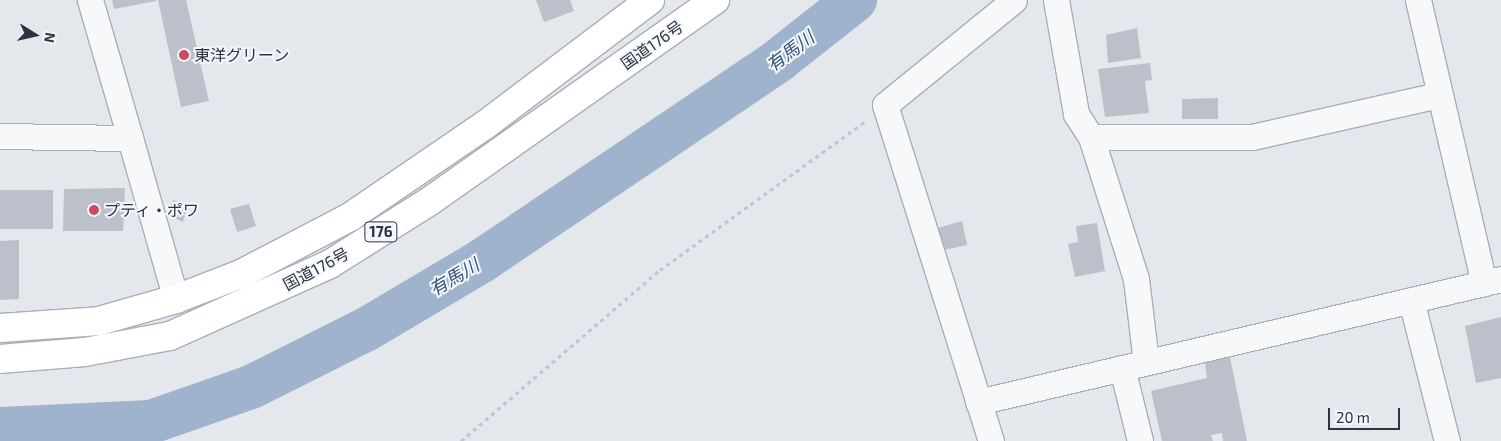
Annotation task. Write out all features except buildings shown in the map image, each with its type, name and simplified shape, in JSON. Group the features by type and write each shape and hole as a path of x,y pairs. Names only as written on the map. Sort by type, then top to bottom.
{"highway":[{"name":"国道176号","path":"0,328 99,321 176,299 243,273 350,217 486,125 650,0"},
{"name":"国道176号","path":"0,360 85,352 170,336 330,264 430,202 716,0"}],"street":[{"path":"90,0 176,299"},
{"path":"991,441 885,105 1014,0"},
{"path":"1056,0 1076,114 1091,137 1136,279 1134,365 1140,441"},
{"path":"978,402 1492,281 1439,95 1418,0"},
{"path":"1091,137 1252,137 1439,95"},
{"path":"0,136 130,138"},
{"path":"1411,300 1447,441"}],"path":[{"path":"461,441 660,270 885,105"}],"waterway":[{"name":"有馬川","path":"0,429 151,422 251,387 367,329 483,260 779,60 855,0"}],"place":[{"name":"東洋グリーン","path":"184,55"},
{"name":"プティ・ポワ","path":"94,210"}]}
